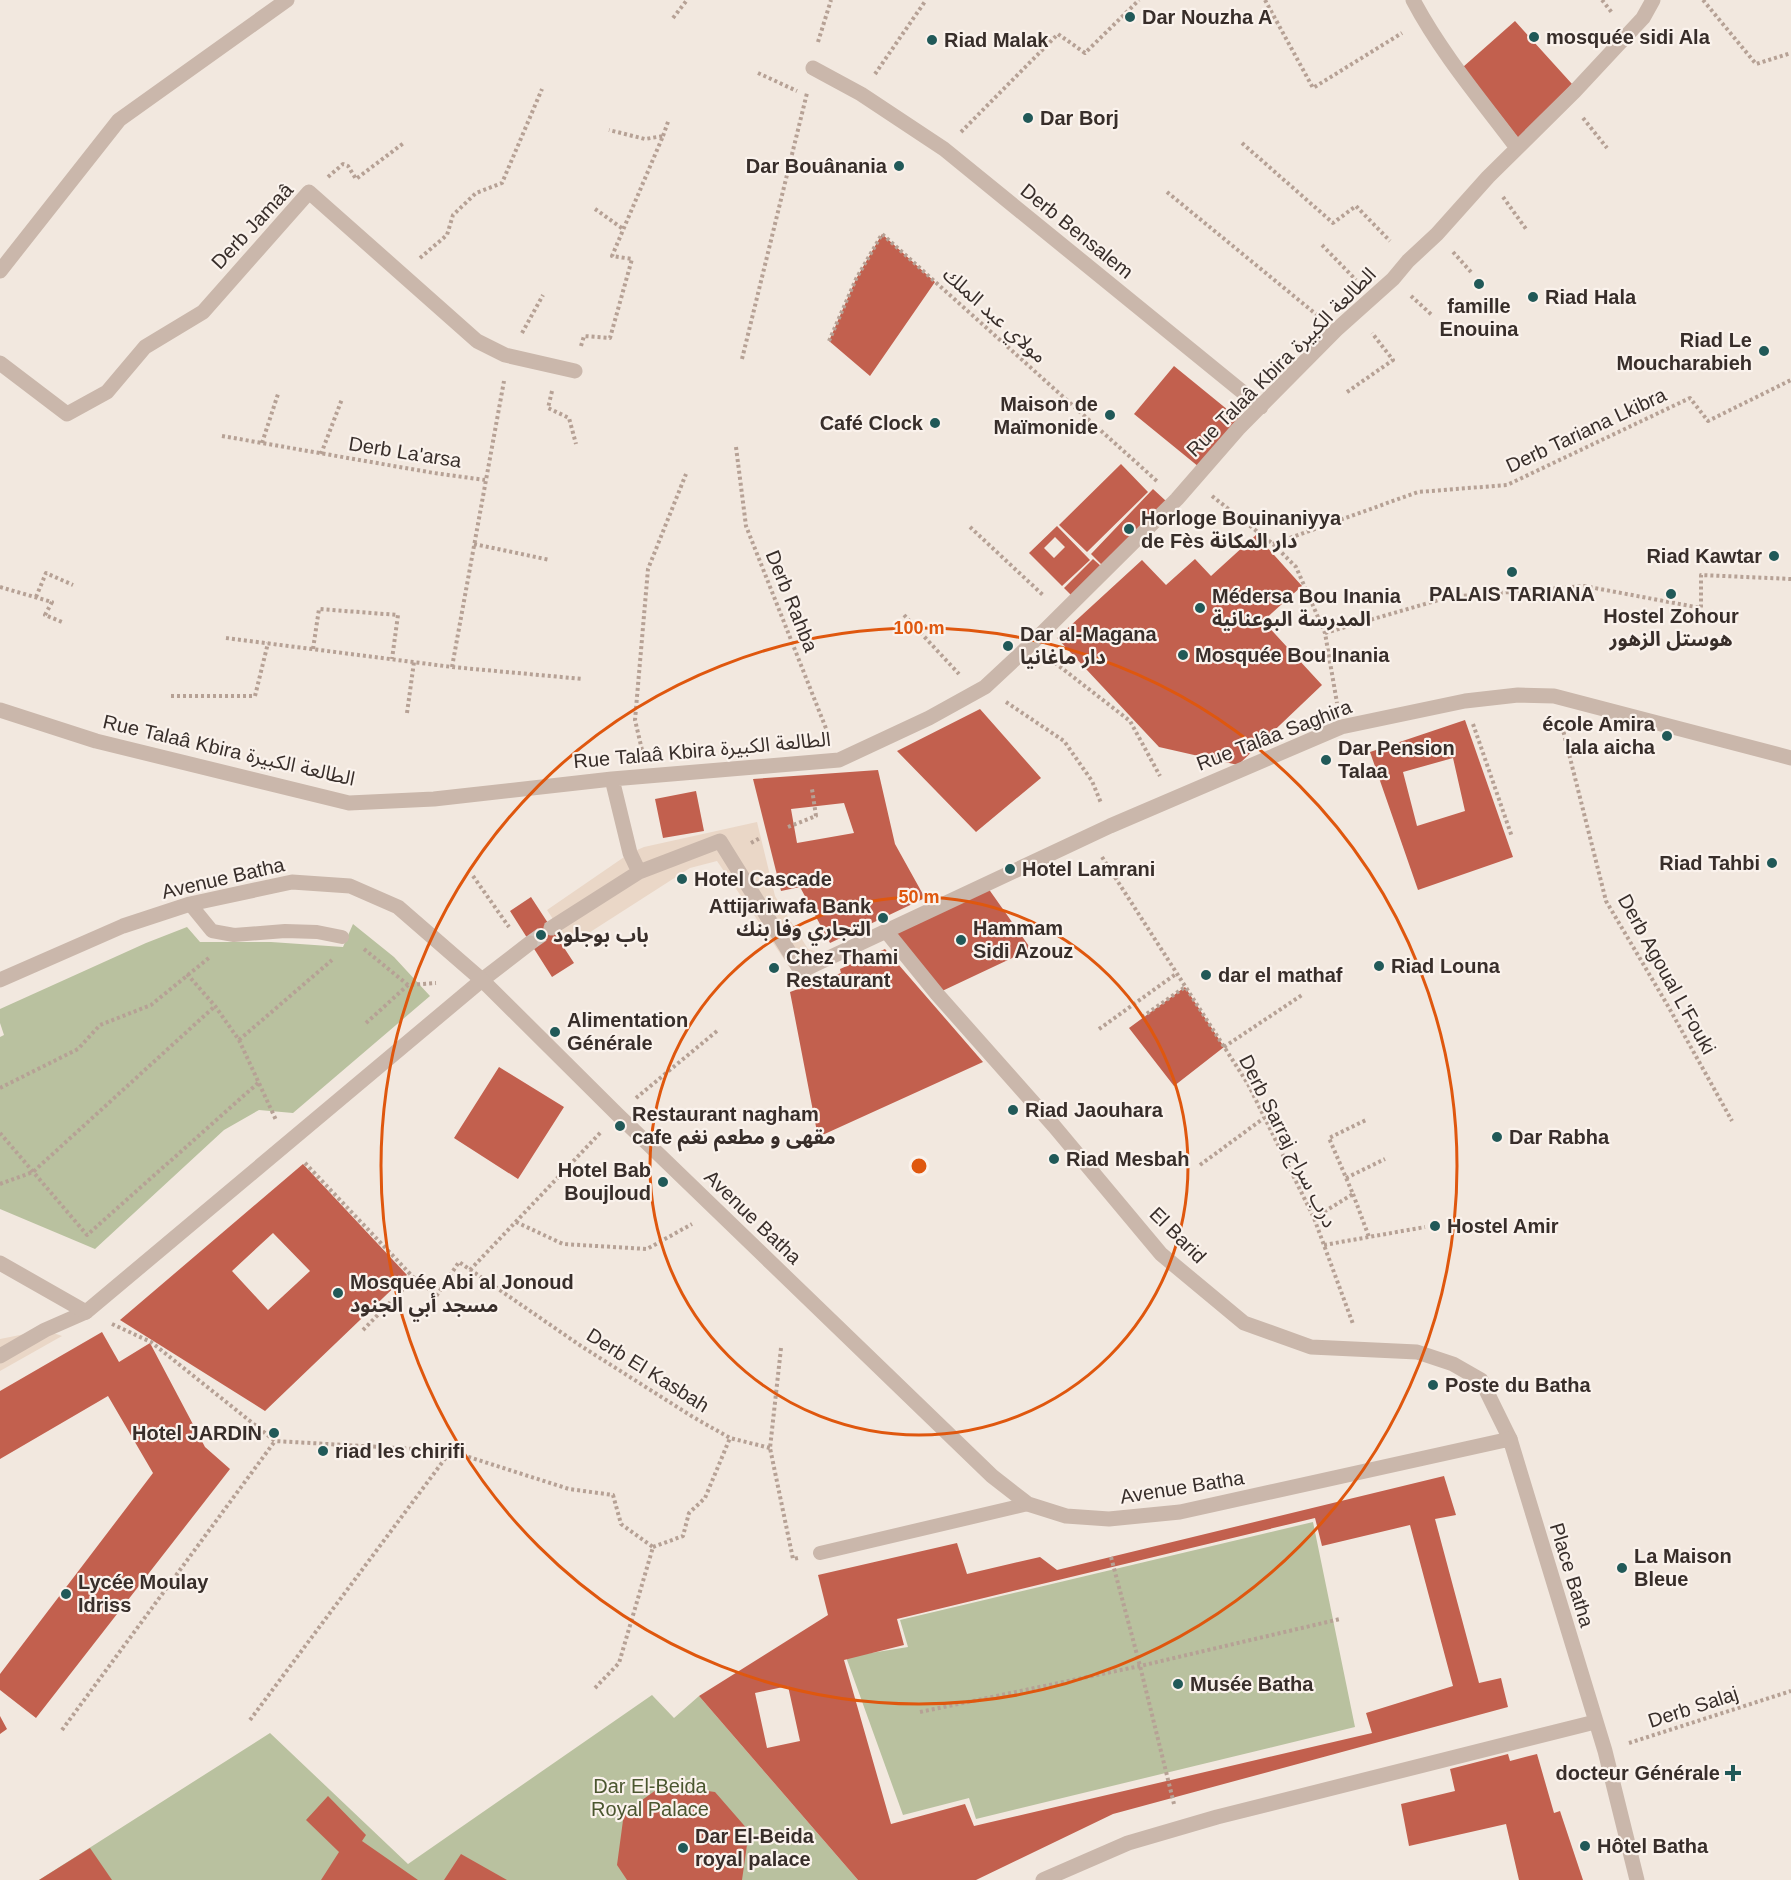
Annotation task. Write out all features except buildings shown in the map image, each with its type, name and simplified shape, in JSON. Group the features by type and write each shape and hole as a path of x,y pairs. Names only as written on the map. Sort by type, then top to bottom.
{"street":[{"path":"0,271 119,120 287,0"},
{"path":"1413,0 1423,20 1517,148"},
{"name":"Rue Talaâ Kbira الطالعة الكبيرة","path":"0,710 96,741 349,803 434,799 612,779 839,760 929,718 980,690 1031,644 1177,499 1238,429 1336,330 1393,279 1408,261 1437,234 1488,177 1575,91 1643,18 1653,0"},
{"name":"Derb Bensalem","path":"813,68 861,94 944,149 1261,407"},
{"name":"Derb Jamaâ","path":"0,363 67,414 107,392 145,347 203,312 309,192 477,341 508,356 575,371"},
{"name":"Rue Talâa Saghira","path":"639,872 720,841 801,971 1171,798 1341,727 1465,701 1518,694 1554,696 1791,758"},
{"path":"551,928 639,872 630,853 612,779"},
{"name":"Avenue Batha","path":"0,980 123,926 190,904 292,882 350,886 398,907 482,980 617,1114 993,1476 1028,1504 1066,1516 1109,1519 1180,1512 1510,1439"},
{"name":"El Barid","path":"886,931 937,994 1054,1126 1161,1254 1244,1323 1311,1347 1417,1352 1453,1364 1481,1380 1510,1439"},
{"path":"0,1356 45,1330 86,1312 482,980 527,945"},
{"path":"3,1268 86,1312"},
{"name":"Place Batha","path":"1510,1439 1594,1722"},
{"path":"1043,1880 1128,1843 1180,1828 1594,1722 1605,1751 1637,1880"}],"lane":[{"path":"190,904 212,931 234,935 285,931 342,937"},
{"path":"820,1553 1028,1504"}],"path":[{"path":"673,18 687,0"},
{"path":"742,359 820,33 831,0"},
{"path":"861,94 926,0"},
{"path":"944,149 1058,34 1085,53 1139,0"},
{"path":"1265,0 1313,88 1423,20"},
{"path":"1703,0 1756,64 1791,53"},
{"path":"758,73 806,95"},
{"path":"401,274 447,235 453,215 476,193 502,183 542,89"},
{"path":"1575,91 1592,111 1583,118 1607,148"},
{"path":"575,371 584,336 610,338 632,259 612,256 669,119"},
{"path":"609,130 645,139 663,136"},
{"path":"309,192 343,164 348,166 356,179 405,142"},
{"path":"1242,143 1334,223 1356,206 1408,261"},
{"path":"1488,177 1526,229"},
{"path":"1167,192 1336,330"},
{"path":"595,209 623,229"},
{"name":"مولاي عبد الملك","path":"829,342 856,279 882,234 1177,499"},
{"path":"1322,245 1373,298"},
{"path":"453,667 508,356 543,295"},
{"path":"1347,392 1393,360 1356,314"},
{"path":"558,367 548,408 569,418 576,444"},
{"name":"Derb Tariana Lkibra","path":"1273,544 1418,492 1507,485 1690,398 1708,421 1791,380"},
{"path":"262,443 278,394"},
{"name":"Derb La'arsa","path":"321,454 342,399"},
{"name":"Derb La'arsa","path":"222,436 485,480"},
{"name":"Derb Rahba","path":"736,447 746,526 839,760"},
{"path":"648,777 635,720 648,569 686,474"},
{"path":"1192,480 1273,544 1296,567 1325,633 1341,727"},
{"path":"970,527 1062,612"},
{"path":"474,544 550,560"},
{"path":"36,597 46,573 73,585"},
{"path":"1325,633 1449,597 1584,586 1701,608 1701,575 1791,579"},
{"path":"0,586 52,602 45,615 62,622"},
{"path":"313,649 320,609 398,615 392,659"},
{"path":"904,615 980,690 1064,741 1092,781 1110,826"},
{"path":"226,638 453,667 583,679"},
{"path":"171,696 255,696 268,643"},
{"path":"1031,644 1130,721 1171,798"},
{"path":"407,713 414,662"},
{"name":"Derb Agoual L'Fouki","path":"1554,696 1606,902 1668,1006 1732,1121"},
{"path":"1465,701 1512,837"},
{"path":"788,827 816,816 812,789"},
{"name":"Derb Sarraj درب سراج","path":"1088,836 1248,1084 1314,1218 1362,1349"},
{"path":"473,876 527,945"},
{"path":"363,948 408,985"},
{"path":"0,1088 78,1049 100,1025 151,1005 208,957 219,955"},
{"path":"238,1040 332,960 342,956"},
{"path":"321,957 332,960"},
{"path":"188,974 215,1006 238,1040 287,1144 414,1278 437,1295 459,1262 470,1270 617,1114 717,1032"},
{"path":"1099,1029 1176,974"},
{"path":"366,1023 408,985 482,980"},
{"path":"1142,1017 1185,987"},
{"path":"1224,1047 1302,995"},
{"path":"0,1184 33,1172 215,1006"},
{"path":"0,1133 87,1235 258,1083"},
{"path":"1200,1165 1264,1118"},
{"path":"1366,1120 1329,1138 1369,1237"},
{"path":"1346,1178 1385,1159"},
{"path":"1314,1218 1353,1194"},
{"path":"516,1222 563,1244 647,1249 716,1210"},
{"path":"1324,1245 1425,1227"},
{"name":"Derb El Kasbah","path":"470,1270 580,1346 693,1417 730,1438 770,1448"},
{"path":"363,1330 414,1278"},
{"path":"86,1312 151,1342 275,1441 450,1451 569,1489 613,1495 621,1524 652,1547"},
{"path":"781,1348 770,1448 793,1559"},
{"path":"652,1547 683,1536 689,1513 705,1498 730,1438"},
{"path":"62,1730 275,1441"},
{"path":"250,1720 450,1451"},
{"path":"596,1688 619,1663 652,1547"},
{"path":"1111,1557 1180,1828"},
{"path":"920,1712 1140,1666 1340,1620"},
{"name":"Derb Salaj","path":"1605,1751 1791,1691"}],"green space":[{"path":"353,924 394,957 430,996 293,1113 259,1110 224,1130 95,1249 0,1209 0,1037 4,1035 0,1023 0,1009 146,943 187,927 200,942 271,942 343,947"},
{"path":"1313,1522 1355,1727 976,1819 969,1798 903,1815 846,1657 908,1647 900,1620"},
{"name":"Dar El-Beida Royal Palace","path":"652,1695 674,1718 699,1696 858,1880 39,1880 270,1733 408,1864"}],"shaded area":[{"path":"757,822 775,896 808,949 833,956 837,961 799,981 717,861 690,868 570,945 547,910 630,853 644,847"},
{"path":"45,1330 62,1336 0,1371 0,1339"}],"tunnel":[{"path":"530,943 551,928"}],"place":[{"name":"Dar Nouzha A","path":"1130,17"},
{"name":"mosquée sidi Ala","path":"1534,37"},
{"name":"Riad Malak","path":"932,40"},
{"name":"Dar Borj","path":"1028,118"},
{"name":"Dar Bouânania","path":"899,166"},
{"name":"famille Enouina","path":"1479,284"},
{"name":"Riad Hala","path":"1533,297"},
{"name":"Riad Le Moucharabieh","path":"1764,351"},
{"name":"Maison de Maïmonide","path":"1110,415"},
{"name":"Café Clock","path":"935,423"},
{"name":"Horloge Bouinaniyya de Fès دار المكانة","path":"1129,529"},
{"name":"Riad Kawtar","path":"1774,556"},
{"name":"PALAIS TARIANA","path":"1512,572"},
{"name":"Hostel Zohour هوستل الزهور","path":"1671,594"},
{"name":"Médersa Bou Inania المدرسة البوعنانية","path":"1200,608"},
{"name":"Dar al-Magana دار ماغانيا","path":"1008,646"},
{"name":"Mosquée Bou Inania","path":"1183,655"},
{"name":"école Amira lala aicha","path":"1667,736"},
{"name":"Dar Pension Talaa","path":"1326,760"},
{"name":"Riad Tahbi","path":"1772,863"},
{"name":"Hotel Lamrani","path":"1010,869"},
{"name":"Hotel Cascade","path":"682,879"},
{"name":"Attijariwafa Bank التجاري وفا بنك","path":"883,918"},
{"name":"باب بوجلود","path":"541,935"},
{"name":"Hammam Sidi Azouz","path":"961,940"},
{"name":"Riad Louna","path":"1379,966"},
{"name":"Chez Thami Restaurant","path":"774,968"},
{"name":"dar el mathaf","path":"1206,975"},
{"name":"Alimentation Générale","path":"555,1032"},
{"name":"Riad Jaouhara","path":"1013,1110"},
{"name":"Restaurant nagham cafe مقهى و مطعم نغم","path":"620,1126"},
{"name":"Dar Rabha","path":"1497,1137"},
{"name":"Riad Mesbah","path":"1054,1159"},
{"name":"Hotel Bab Boujloud","path":"663,1182"},
{"name":"Hostel Amir","path":"1435,1226"},
{"name":"Mosquée Abi al Jonoud مسجد أبي الجنود","path":"338,1293"},
{"name":"Poste du Batha","path":"1433,1385"},
{"name":"Hotel JARDIN","path":"274,1433"},
{"name":"riad les chirifi","path":"323,1451"},
{"name":"La Maison Bleue","path":"1622,1568"},
{"name":"Lycée Moulay Idriss","path":"66,1594"},
{"name":"Musée Batha","path":"1178,1684"},
{"name":"docteur Générale","path":"1733,1773"},
{"name":"Hôtel Batha","path":"1585,1846"},
{"name":"Dar El-Beida royal palace","path":"683,1848"}]}
